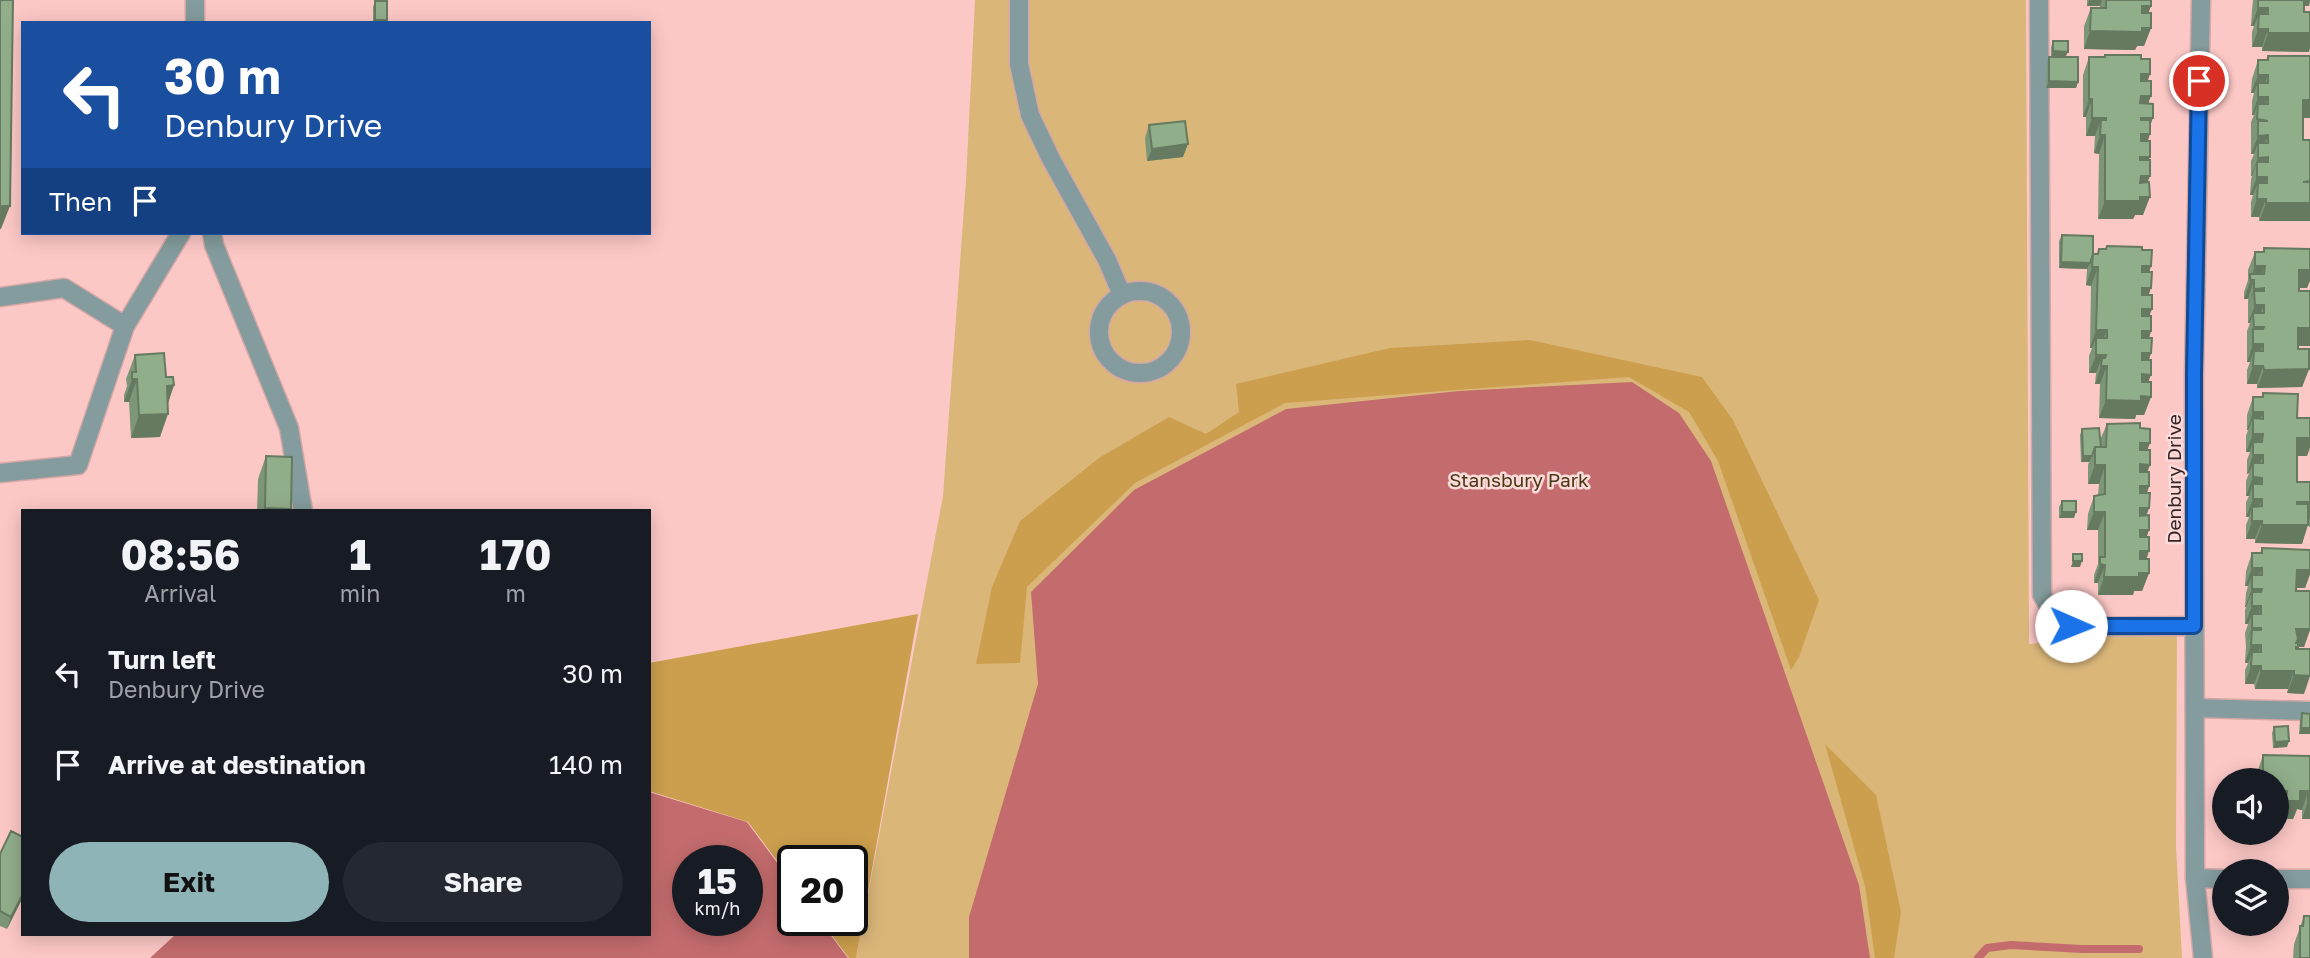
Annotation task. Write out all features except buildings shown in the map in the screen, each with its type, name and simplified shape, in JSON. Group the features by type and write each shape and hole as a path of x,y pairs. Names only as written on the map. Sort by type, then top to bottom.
{"street":[{"path":"195,0 195,21"},
{"path":"1019,0 1019,64 1030,115 1107,260 1122,295"},
{"path":"2039,0 2042,595 2055,617 2071,626 2194,626"},
{"name":"Denbury Drive","path":"2201,0 2194,374 2194,708 2195,878 2203,958"},
{"path":"0,473 78,466 125,326 180,235"},
{"path":"212,235 214,245 289,428 303,509"},
{"path":"0,297 64,288 125,326"},
{"path":"1139,291 1157,294 1171,305 1179,320 1178,346 1168,361 1153,371 1127,371 1112,362 1102,348 1098,330 1103,313 1114,299 1122,295 1139,291"},
{"path":"2194,708 2310,711"},
{"path":"2195,878 2212,878"},
{"path":"2289,879 2310,879"}],"green space":[{"name":"Stansbury Park","path":"975,0 2026,0 2029,644 2177,629 2176,846 2182,958 856,958 860,936 868,936 868,894 943,496 966,181"}],"shaded area":[{"path":"1530,340 1702,377 1733,420 1819,600 1799,657 1791,670 1718,461 1689,412 1629,377 1285,403 1135,483 1027,587 1020,663 976,664 992,587 1020,521 1099,458 1169,417 1206,434 1239,412 1236,384 1390,348"},
{"path":"1632,382 1679,413 1711,461 1859,885 1870,958 969,958 969,917 1038,684 1031,592 1134,490 1286,409 1459,391"},
{"path":"918,614 868,891 868,845 777,845 777,861 748,822 651,792 651,663"},
{"path":"1825,744 1876,795 1901,912 1894,958 1875,958 1865,886"},
{"path":"651,793 747,822 777,862 777,936 831,936 848,958 150,958 174,936 651,936"},
{"path":"832,936 860,936 856,958 849,958"}],"waterway":[{"path":"1978,958 1987,948 2011,945 2139,949"}],"route":[{"path":"2071,626 2194,626 2194,374 2199,81"}]}
